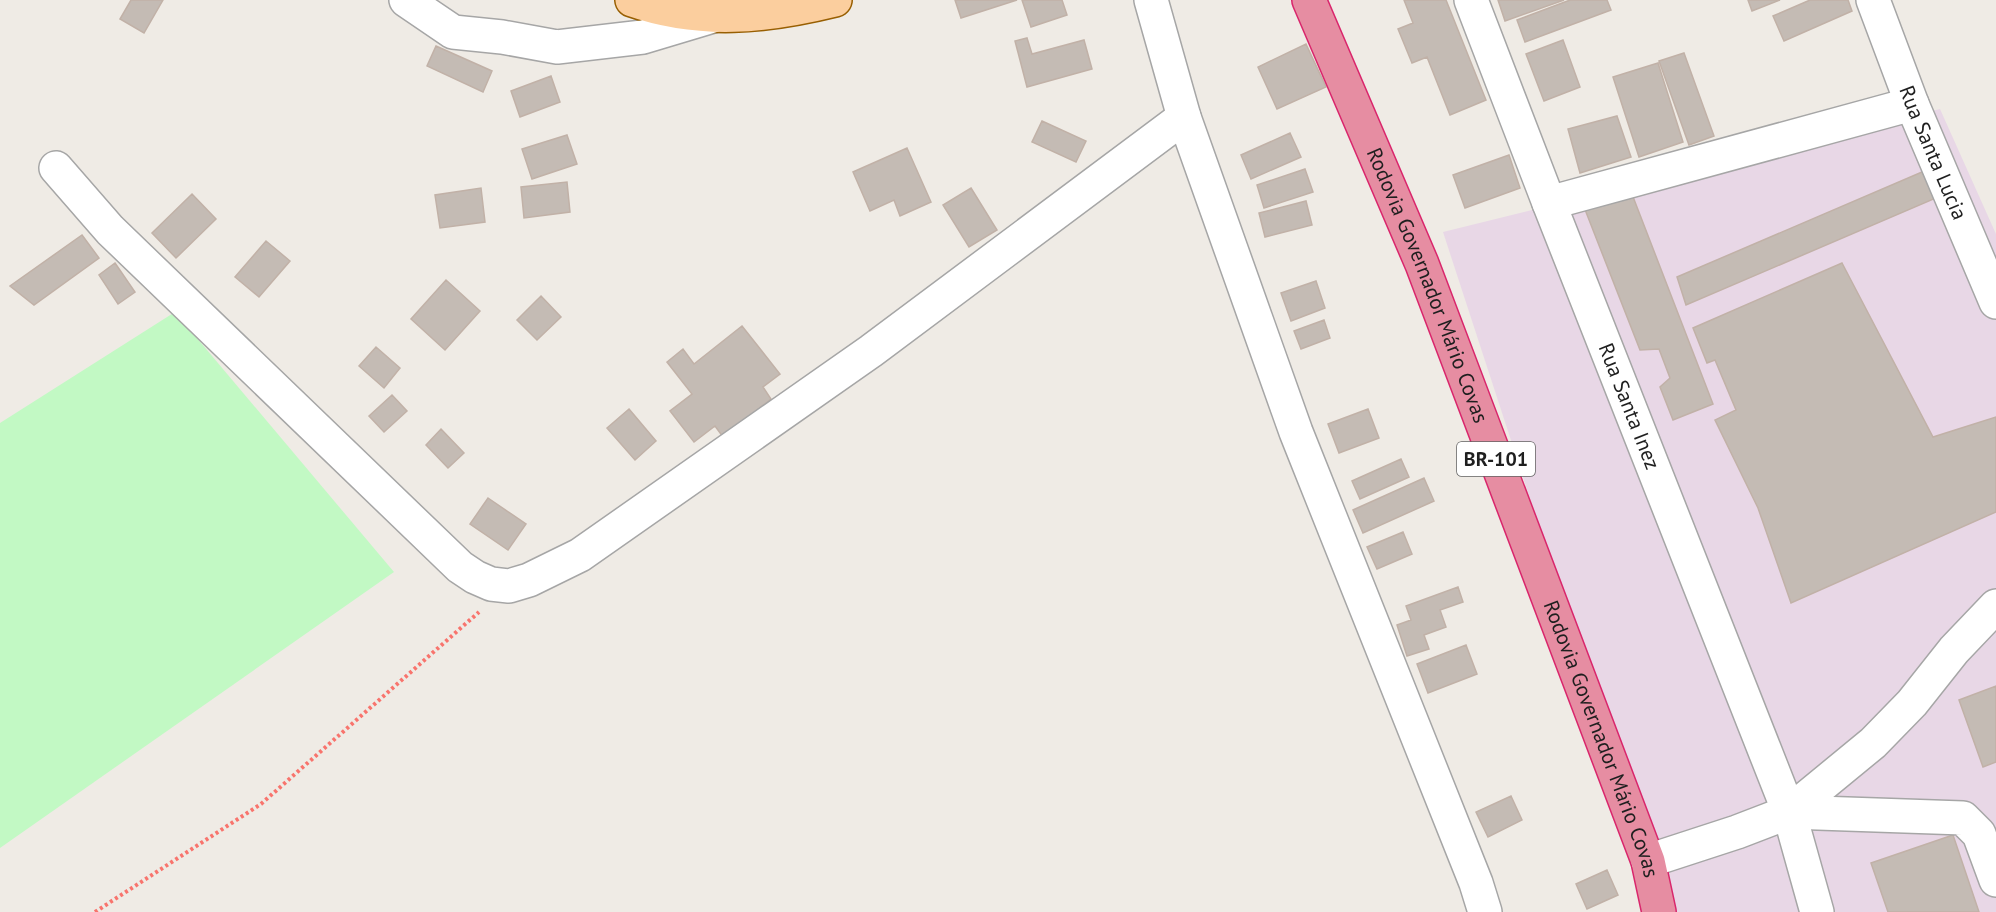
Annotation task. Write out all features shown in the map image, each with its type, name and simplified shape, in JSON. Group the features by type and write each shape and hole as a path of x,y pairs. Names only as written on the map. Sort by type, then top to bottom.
{"highway":[{"name":"Rodovia Governador Mário Covas","path":"1307,4 1422,264 1648,861 1659,912"}],"main road":[{"path":"632,0 653,7 701,16 749,16 836,0"}],"street":[{"path":"406,0 453,32 502,37 557,47 643,37 713,16"},
{"path":"1151,0 1184,117 1296,432 1476,884 1485,912"},
{"name":"Rua Santa Inez","path":"1471,0 1789,812 1817,912"},
{"name":"Rua Santa Lucia","path":"1873,0 1912,104 1996,302"},
{"path":"1549,203 1912,104"},
{"path":"56,168 110,230 194,308 460,567 491,584 509,586 529,580 580,555 659,501 871,351 1184,117"},
{"path":"1648,861 1737,832 1789,812 1873,743 1912,703 1954,650 1996,606"},
{"path":"1789,812 1963,818 1979,834 1996,880"}],"path":[{"path":"95,912 261,804 509,586"}],"shaded area":[{"path":"1940,109 1996,234 1996,912 1665,912 1443,232"}],"green space":[{"path":"175,312 394,572 0,848 0,423"}],"building":[{"path":"131,0 163,0 144,33 120,19"},
{"path":"955,0 1017,0 961,18"},
{"path":"1022,0 1062,0 1067,15 1031,27"},
{"path":"1404,0 1446,0 1486,100 1450,115 1427,57 1412,63 1398,29 1413,23"},
{"path":"1498,0 1564,0 1505,21"},
{"path":"1570,0 1607,0 1611,10 1525,42 1517,20"},
{"path":"1748,0 1780,0 1752,11"},
{"path":"1810,0 1848,0 1852,11 1784,41 1773,16"},
{"path":"1027,38 1032,54 1084,40 1092,69 1027,87 1015,41"},
{"path":"1563,40 1580,87 1544,101 1526,54"},
{"path":"1306,44 1326,87 1277,109 1258,67"},
{"path":"436,46 492,71 483,92 427,66"},
{"path":"1684,53 1714,136 1689,145 1659,61"},
{"path":"1658,63 1683,142 1639,157 1613,77"},
{"path":"551,76 560,102 520,117 511,91"},
{"path":"1617,116 1631,157 1580,173 1568,129"},
{"path":"1042,121 1086,141 1076,162 1032,142"},
{"path":"1290,133 1301,157 1251,179 1241,155"},
{"path":"567,135 577,164 532,179 522,149"},
{"path":"907,148 931,202 900,216 894,200 870,211 853,172"},
{"path":"1509,155 1520,188 1465,208 1453,175"},
{"path":"1305,169 1313,192 1264,208 1257,185"},
{"path":"1922,172 1936,198 1686,305 1677,277"},
{"path":"567,182 570,212 524,218 521,187"},
{"path":"481,188 485,222 440,228 435,195"},
{"path":"971,188 997,230 969,247 943,205"},
{"path":"1630,189 1713,404 1673,420 1660,387 1670,378 1659,349 1640,350 1584,207"},
{"path":"192,194 216,219 176,258 152,233"},
{"path":"1306,201 1312,225 1265,237 1259,213"},
{"path":"82,235 99,258 34,305 10,286"},
{"path":"266,241 290,261 259,297 235,277"},
{"path":"115,263 135,292 118,304 99,275"},
{"path":"1842,263 1933,437 1996,417 1996,512 1791,603 1758,508 1715,420 1736,410 1715,360 1707,363 1693,328"},
{"path":"446,280 480,311 445,350 411,319"},
{"path":"1316,281 1325,308 1291,321 1281,293"},
{"path":"541,296 561,317 537,340 517,320"},
{"path":"1324,320 1330,338 1301,349 1294,331"},
{"path":"742,326 780,374 763,387 771,399 723,437 715,426 694,442 670,411 692,394 667,362 683,349 694,364"},
{"path":"376,347 400,368 384,388 359,366"},
{"path":"392,395 407,411 384,432 369,416"},
{"path":"629,409 656,441 635,460 607,428"},
{"path":"1368,409 1379,438 1339,453 1328,424"},
{"path":"441,429 464,453 448,468 426,445"},
{"path":"1401,459 1409,477 1360,499 1352,481"},
{"path":"1424,478 1434,501 1363,533 1353,510"},
{"path":"488,498 526,524 508,550 470,524"},
{"path":"1403,532 1412,554 1377,569 1367,547"},
{"path":"1458,587 1463,602 1440,610 1446,627 1424,635 1429,649 1407,656 1397,625 1411,620 1406,606"},
{"path":"1466,645 1477,674 1428,693 1417,664"},
{"path":"1996,686 1996,762 1983,767 1959,700"},
{"path":"1511,796 1522,820 1488,837 1476,812"},
{"path":"1953,835 1979,912 1888,912 1871,863"},
{"path":"1607,870 1618,895 1587,909 1576,884"}]}
